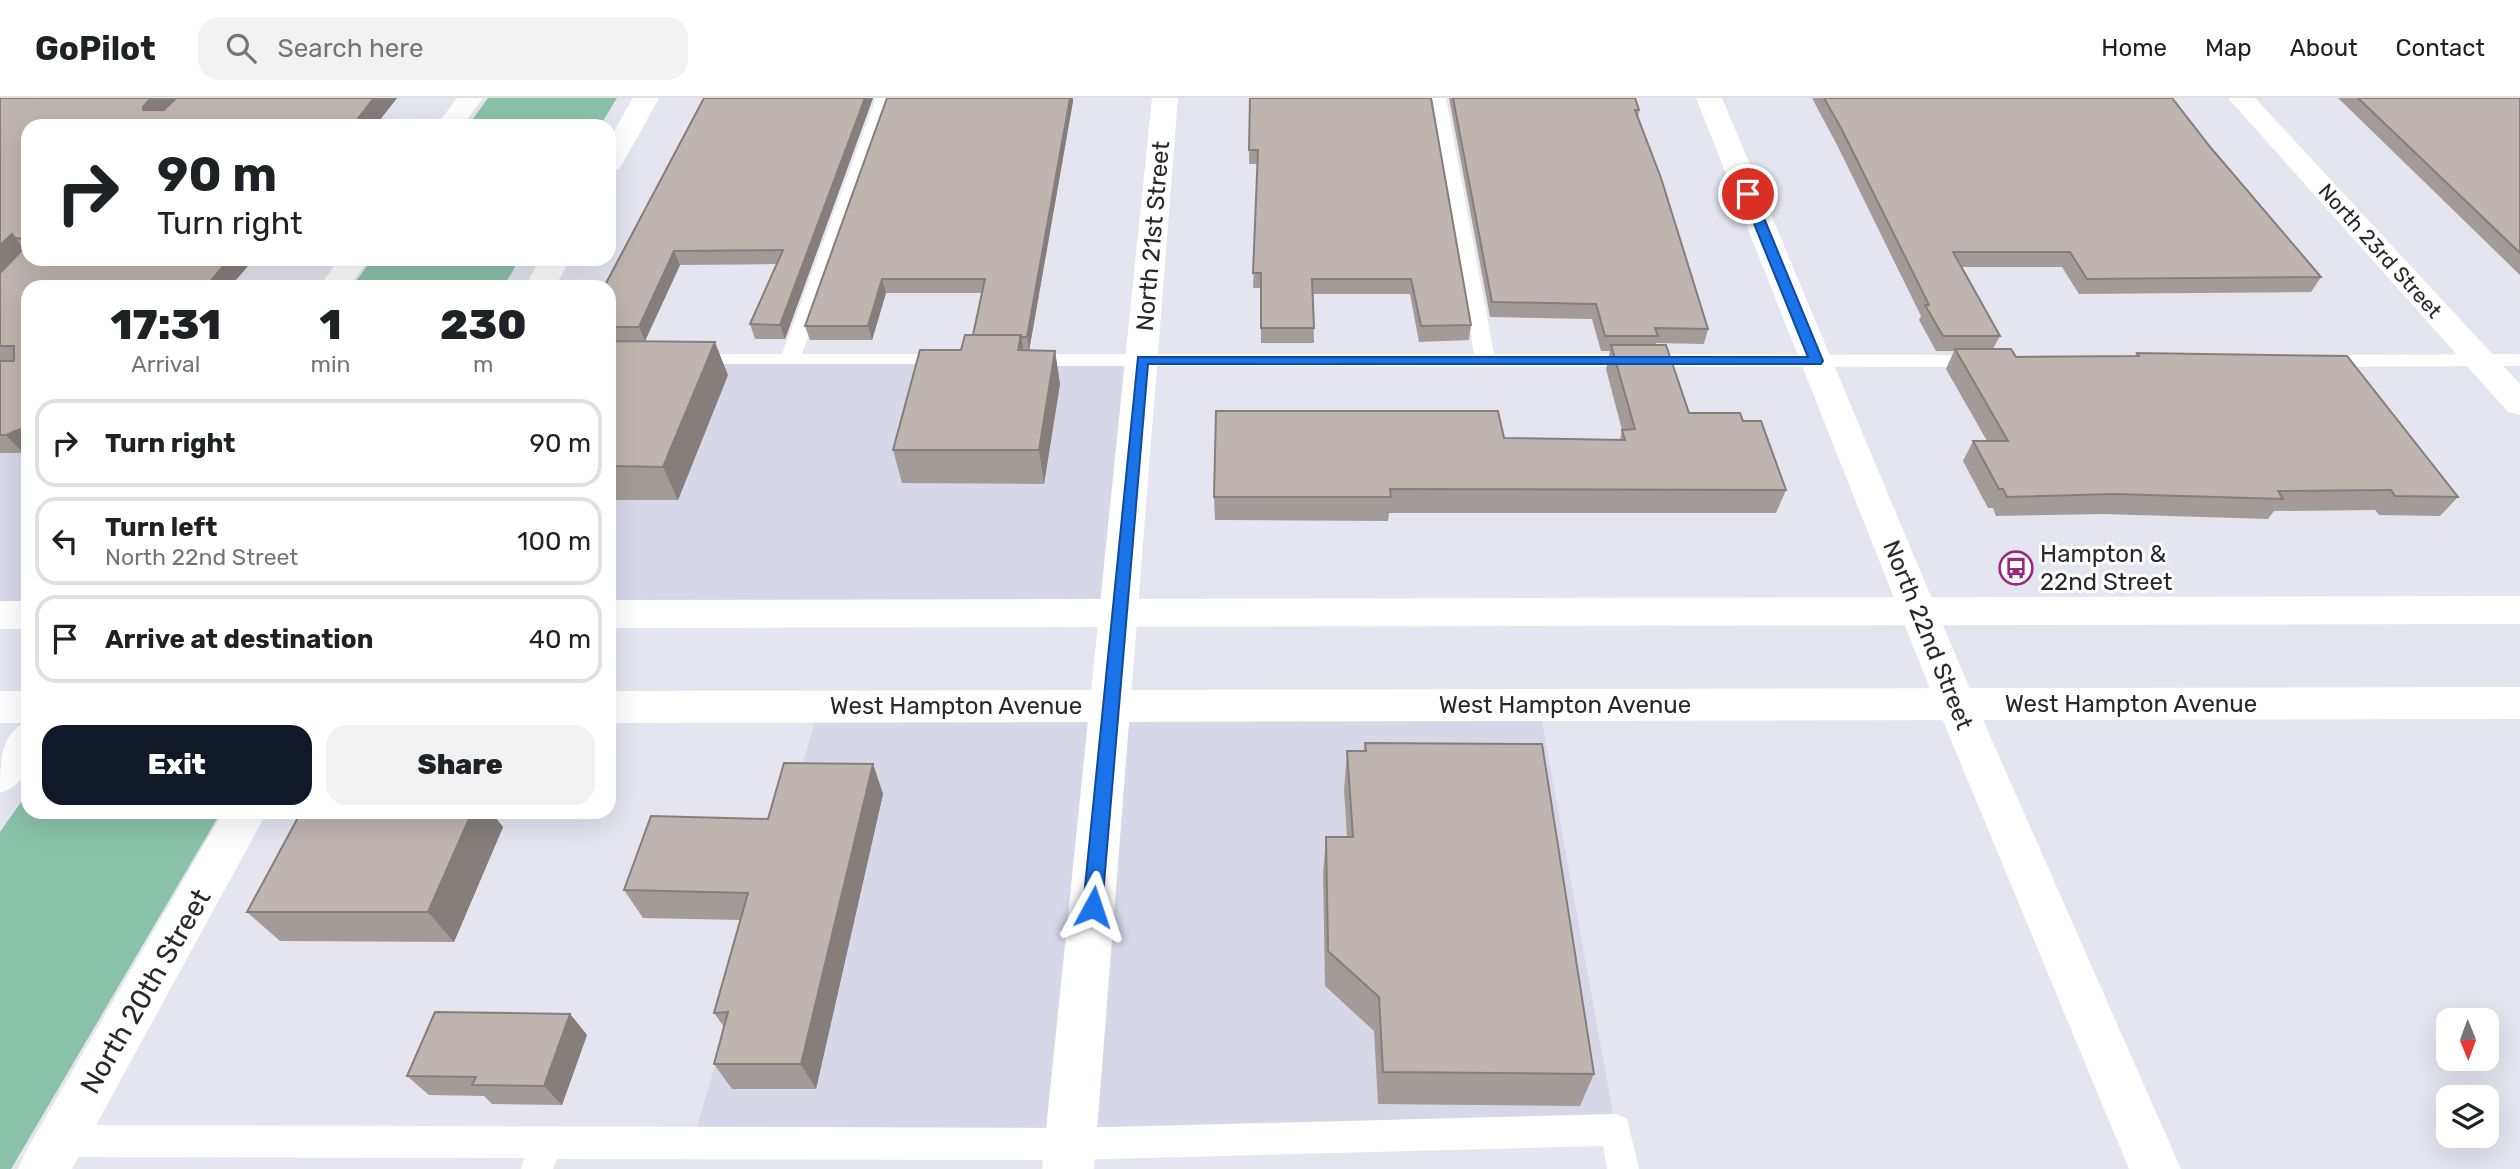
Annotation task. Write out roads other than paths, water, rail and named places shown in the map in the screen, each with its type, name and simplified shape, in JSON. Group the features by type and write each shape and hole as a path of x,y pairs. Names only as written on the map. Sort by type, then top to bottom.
{"street":[{"path":"454,119 470,98"},
{"path":"616,151 646,98"},
{"name":"North 21st Street","path":"1070,1156 1165,98"},
{"name":"North 22nd Street","path":"1709,98 1956,704 2155,1169"},
{"name":"North 23rd Street","path":"2241,98 2520,404"},
{"path":"616,614 2520,610"},
{"path":"0,615 21,614"},
{"name":"West Hampton Avenue","path":"616,707 2520,703"},
{"path":"0,707 21,707"},
{"path":"0,776 21,747"},
{"name":"North 20th Street","path":"52,1155 242,819"}],"lane":[{"path":"790,360 884,98"},
{"path":"1438,98 1485,361"},
{"path":"665,360 966,360"},
{"path":"1007,360 2003,361"},
{"path":"2295,361 2520,360"},
{"path":"52,1155 1070,1156 1616,1130 1623,1169"}],"place":[{"name":"Hampton & 22nd Street","path":"2016,568"}]}
